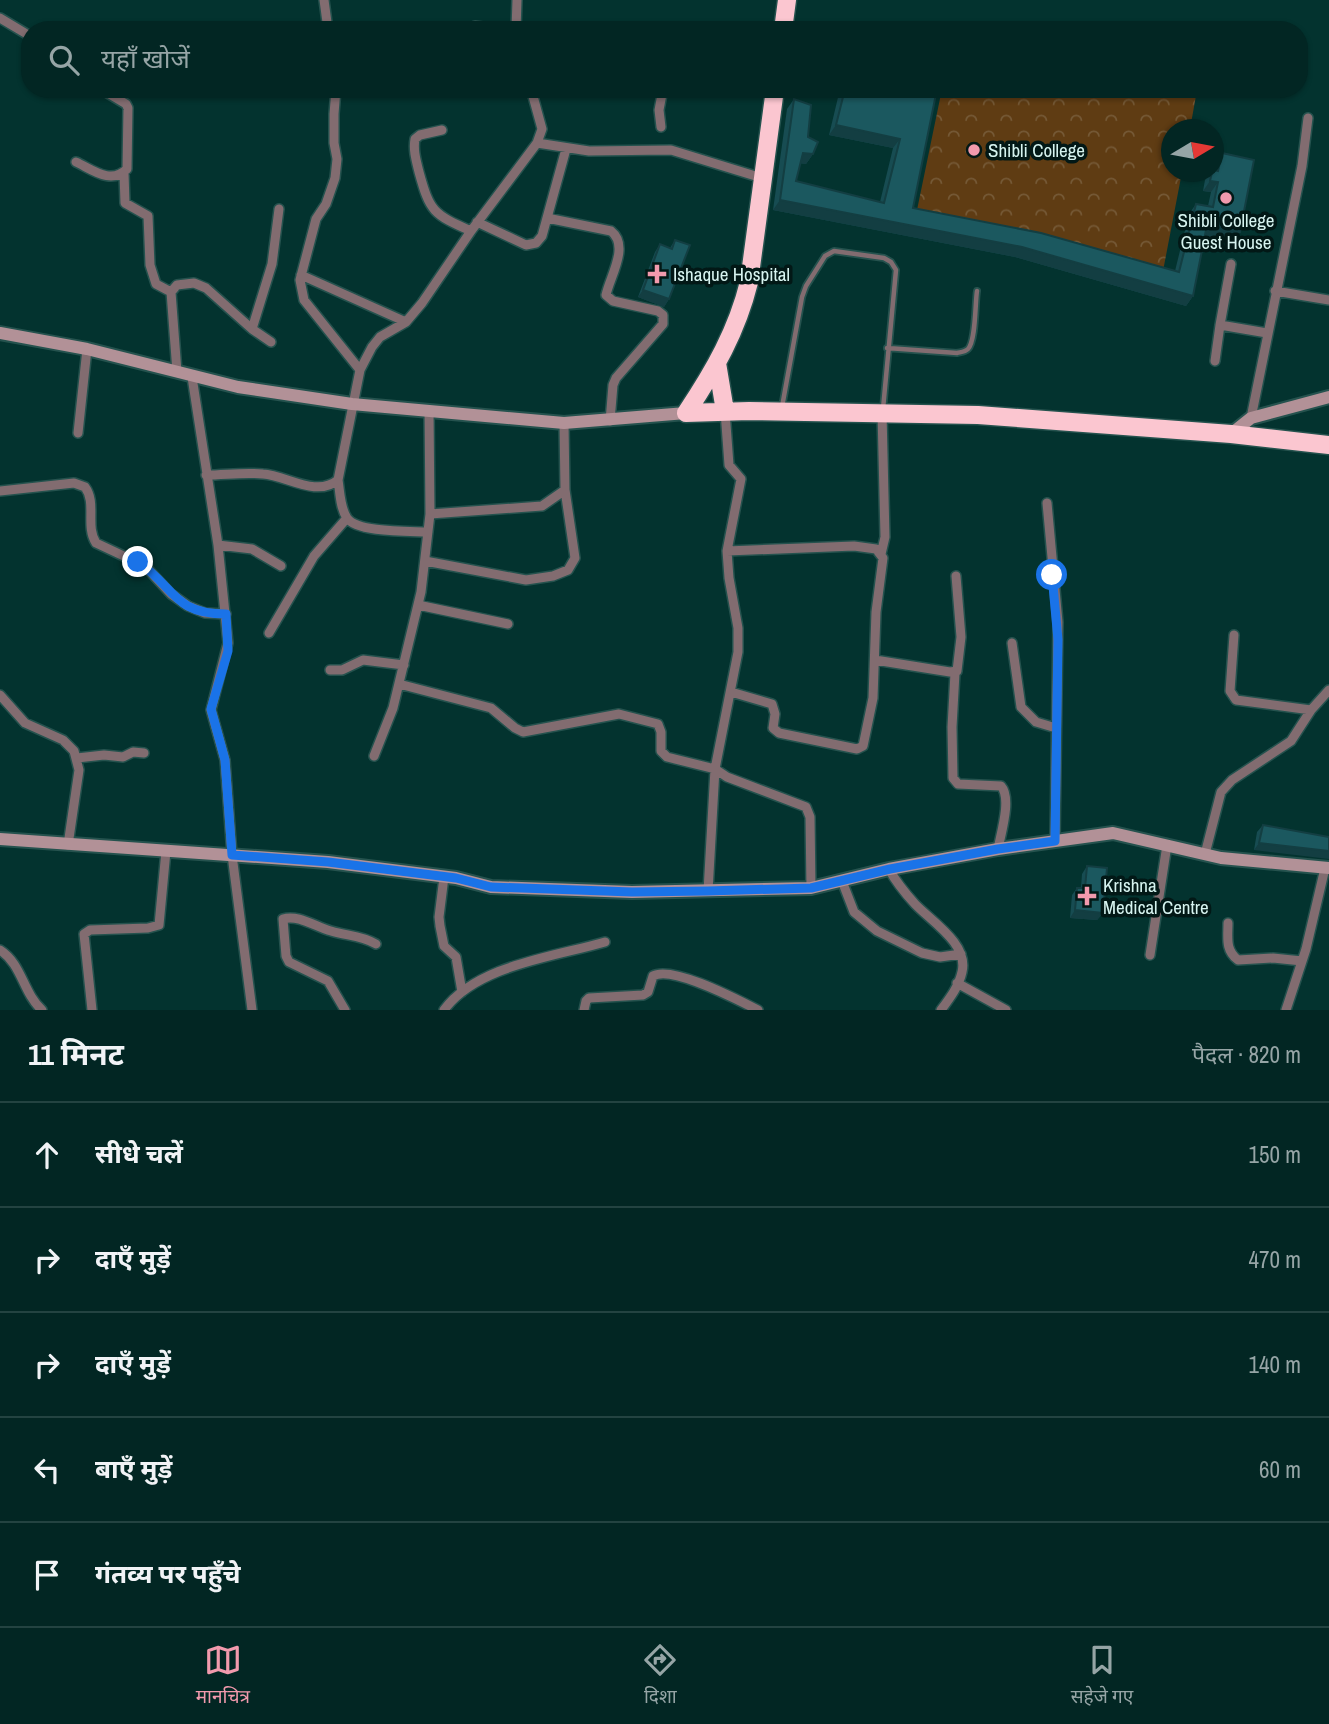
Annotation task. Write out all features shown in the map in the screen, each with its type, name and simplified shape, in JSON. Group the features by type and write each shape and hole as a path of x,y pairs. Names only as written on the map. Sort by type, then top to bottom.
{"highway":[{"path":"784,21 787,0"},
{"path":"686,413 731,339 742,312 774,98"},
{"path":"717,363 725,411"},
{"path":"686,413 781,411 978,415 1231,434 1329,445"}],"street":[{"path":"324,0 327,21"},
{"path":"516,21 517,0"},
{"path":"0,18 21,31"},
{"path":"116,98 128,108 129,163 124,173 125,203 148,216 150,265 156,284 171,292"},
{"path":"336,98 335,177 326,204 316,219 301,275 304,300 360,370"},
{"path":"428,532 358,527 347,518 343,510 338,480 360,370 380,337 406,322 422,303 477,222 537,143 542,129 533,98"},
{"path":"661,98 659,110 661,127"},
{"path":"1251,418 1302,166 1308,118"},
{"path":"442,130 419,135 415,139 414,152 427,202 443,218 471,231"},
{"path":"537,143 566,149 620,152 671,150 762,178"},
{"path":"477,222 526,245 540,240 566,149"},
{"path":"76,162 111,177 124,173"},
{"path":"252,329 272,264 279,209"},
{"path":"547,218 615,234 619,253 606,295 613,301 658,311 663,315 663,324 615,378 610,421"},
{"path":"1215,361 1231,264"},
{"path":"301,275 406,322"},
{"path":"177,372 171,292 177,285 200,285 271,342"},
{"path":"1275,292 1329,300"},
{"path":"1220,325 1267,333"},
{"path":"0,333 87,349 192,377 276,394 352,404 564,424 686,413"},
{"path":"78,433 87,349"},
{"path":"192,377 226,614 228,651 211,709 225,760 232,855 252,1010"},
{"path":"1231,434 1251,418 1329,397"},
{"path":"374,756 404,665 425,561 430,514 429,410"},
{"path":"708,891 715,769 738,652 738,628 727,551 741,479 729,466 725,411"},
{"path":"732,692 772,704 775,714 773,728 779,733 860,749 865,742 873,698 876,612 883,568 881,554 885,542 883,412"},
{"path":"425,561 526,580 553,576 568,570 575,558 565,490 564,424"},
{"path":"206,475 274,475 296,485 323,486 338,480"},
{"path":"0,491 74,483 85,487 90,499 91,530 96,543 145,566 172,594 188,606 205,613 226,614"},
{"path":"430,514 542,506 565,490"},
{"path":"1047,503 1058,622 1055,841"},
{"path":"269,633 314,556 347,518"},
{"path":"218,545 252,549 281,566"},
{"path":"727,551 854,547 876,550 881,554"},
{"path":"956,576 961,637 952,713 953,779 958,784 1001,786 1005,789 1007,800 998,849"},
{"path":"418,605 508,624"},
{"path":"1234,635 1230,691 1236,700 1311,710"},
{"path":"1012,643 1021,707 1036,722 1056,727"},
{"path":"330,670 342,670 363,660 404,665"},
{"path":"875,660 955,673"},
{"path":"399,684 491,708 515,729 523,732 619,714 652,720 660,727 661,751 667,757 715,769 727,777 806,807 810,817 811,888"},
{"path":"1205,854 1221,792 1232,780 1291,741 1311,710 1329,690"},
{"path":"0,695 25,723 63,740 74,751 79,770 68,845"},
{"path":"77,758 104,755 125,757 133,752 144,753"},
{"path":"0,839 328,862 444,877 491,887 632,892 811,888 890,869 998,849 1113,834 1221,858 1327,868 1286,1010"},
{"path":"1150,955 1167,845"},
{"path":"92,1010 84,934 90,930 148,928 159,925 166,851"},
{"path":"890,869 897,883 951,939 961,954 963,970 942,1010"},
{"path":"444,877 440,926 444,946 456,957 462,992"},
{"path":"842,881 854,912 877,931 922,953 940,957 961,954"},
{"path":"345,1010 328,981 294,966 287,960 283,919 286,917 311,922 332,931 359,936 376,944"},
{"path":"1228,923 1228,948 1231,955 1238,960 1273,958 1302,961"},
{"path":"444,1010 462,992 509,968 605,942"},
{"path":"0,950 14,963 32,999 42,1010"},
{"path":"584,1010 589,998 643,995 648,992 653,976 666,973 758,1010"},
{"path":"957,983 1006,1010"}],"lane":[{"path":"781,411 802,297 806,286 829,253 834,251 884,258 891,262 895,270 883,412"},
{"path":"887,348 964,352 972,340 976,291"}],"green space":[{"path":"940,98 1196,98 1192,119 1161,119 1161,182 1180,182 1163,271 917,210"}],"building":[{"path":"843,98 935,98 913,208 1041,233 1179,272 1196,204 1213,207 1218,182 1224,182 1224,153 1254,160 1240,232 1207,225 1193,296 1022,247 780,200 794,99 811,105 808,137 818,142 813,154 803,153 796,181 884,203 900,139 836,125"},
{"path":"675,240 690,245 669,299 643,290 660,244 672,249"},
{"path":"1263,825 1329,837 1329,851 1259,843"},
{"path":"1087,866 1107,868 1103,913 1075,910 1077,888 1085,888"}],"place":[{"name":"Shibli College","path":"974,150"},
{"name":"Shibli College Guest House","path":"1226,198"},
{"name":"Ishaque Hospital","path":"657,274"},
{"name":"Krishna Medical Centre","path":"1087,896"}],"route":[{"path":"138,562 178,600 188,606 205,613 226,614 228,651 211,709 225,760 232,855 328,862 456,878 491,887 632,892 811,888 890,869 1055,841 1058,622 1052,575"}]}
